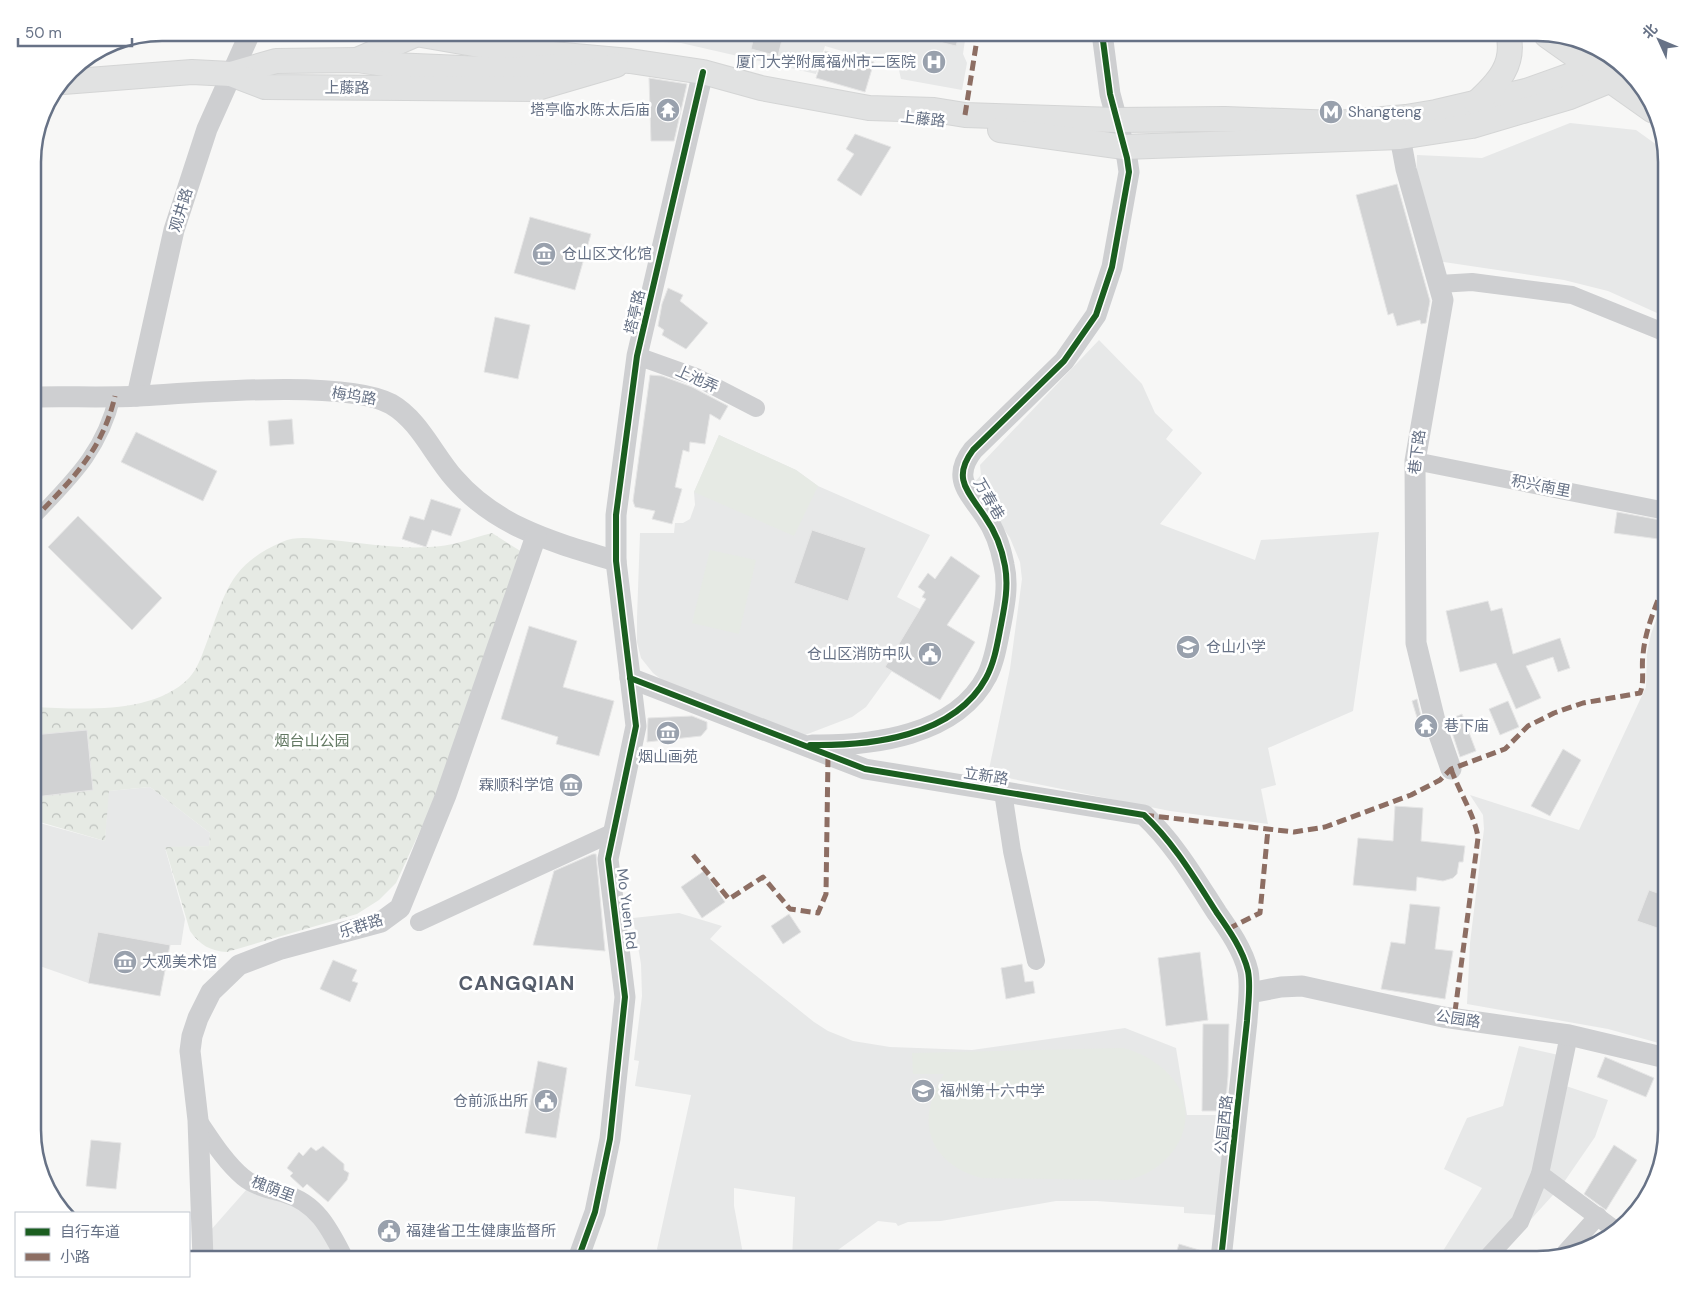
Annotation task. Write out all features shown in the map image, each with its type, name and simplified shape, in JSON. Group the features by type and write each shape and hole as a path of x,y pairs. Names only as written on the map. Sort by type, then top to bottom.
{"main road":[{"path":"1476,103 1496,84 1506,70 1511,47 1510,41"},
{"path":"357,60 395,42"},
{"path":"463,42 508,50 630,61 703,72 761,88 869,108 934,110 965,115 1115,120 1225,119 1338,123 1406,117 1476,103 1612,70"},
{"path":"1570,47 1612,70 1634,90"},
{"path":"232,74 276,61 357,60 392,65 508,70 630,61"},
{"name":"上藤路","path":"73,81 192,72 232,74 265,87 534,89 630,61"},
{"name":"上藤路","path":"703,72 713,87 719,90 830,108 869,118 904,115 1124,148 1400,137 1472,126 1570,97 1612,70"}],"street":[{"path":"1103,41 1107,82 1115,120 1124,148"},
{"name":"观井路","path":"137,396 174,230 207,129 246,42"},
{"name":"塔亭路","path":"616,561 616,515 637,356 703,72"},
{"name":"巷下路","path":"1400,137 1406,169 1443,300 1442,315 1415,460 1417,653 1437,729 1451,769"},
{"name":"万春巷","path":"801,745 825,745 876,740 926,728 958,710 976,692 986,678 996,649 1005,601 1005,567 991,527 969,494 962,470 973,450 1072,351 1096,315 1110,275 1128,180 1128,164 1124,148"},
{"path":"1439,284 1472,282 1572,296 1658,330"},
{"name":"上池弄","path":"637,356 696,377 756,408"},
{"name":"梅坞路","path":"42,397 137,396 310,390 376,398 400,410 411,420 455,480 484,507 506,522 536,536 616,561"},
{"path":"42,511 70,481 100,440 108,423 115,396"},
{"name":"积兴南里","path":"1415,460 1658,509"},
{"name":"乐群路","path":"204,1251 198,1120 190,1042 206,1001 224,978 239,965 259,956 381,922 396,913 404,902 446,795 536,536"},
{"name":"Mo Yuen Rd","path":"581,1251 600,1194 610,1139 624,1004 622,968 608,859 612,833 636,737 616,561"},
{"name":"立新路","path":"630,678 849,764 882,774 1144,815 1168,841 1228,929 1248,970 1250,993"},
{"path":"1003,792 1012,851 1036,961"},
{"path":"419,922 612,833"},
{"name":"公园路","path":"1250,993 1281,986 1302,986 1443,1017 1569,1035 1658,1056"},
{"name":"公园西路","path":"1222,1251 1250,993"},
{"path":"1494,1251 1520,1222 1540,1174 1569,1035"},
{"name":"槐荫里","path":"198,1120 243,1178 257,1186 295,1197 316,1212 322,1218 340,1251"},
{"path":"1540,1174 1610,1226"},
{"path":"1571,1246 1598,1216"}],"shaded area":[{"name":"厦门大学附属福州市二医院","path":"965,41 963,54 967,63 962,90 901,79 899,70 902,59 879,55 876,61 825,46 816,74 681,43 657,42"},
{"path":"1570,123 1636,130 1657,145 1658,313 1608,291 1564,280 1437,261 1416,184 1417,155 1482,158"},
{"name":"仓山小学","path":"1099,340 1142,384 1155,413 1173,430 1166,439 1202,473 1160,524 1255,560 1261,540 1379,532 1353,711 1268,748 1276,785 1261,789 1268,824 1170,811 988,774 1010,669 1022,579 1020,562 1010,538 973,484 981,475 980,465"},
{"path":"719,435 796,470 818,486 930,535 897,597 920,609 885,667 892,671 866,707 852,717 805,735 662,680 653,673 641,658 637,642 640,533 674,533 675,523 683,523 690,519 695,505 694,492"},
{"path":"1658,614 1658,1043 1608,1029 1467,1004 1470,943 1484,829 1483,815 1470,795 1579,830 1646,687 1647,653"},
{"path":"150,787 210,833 209,846 165,848 185,919 181,945 170,945 98,932 88,983 42,967 42,824 105,841 108,791"},
{"name":"福州第十六中学","path":"679,913 722,926 710,939 814,1022 828,1031 853,1041 890,1047 972,1050 1125,1028 1176,1048 1187,1115 1227,1115 1217,1215 1184,1213 1184,1207 1097,1201 1056,1201 941,1221 908,1222 898,1226 896,1223 878,1221 837,1251 792,1251 795,1197 734,1188 734,1206 742,1251 659,1251 657,1249 691,1095 635,1086 639,1061 634,1060 642,996 641,964 633,918"},
{"path":"1519,1046 1572,1058 1566,1086 1608,1100 1595,1137 1562,1185 1502,1251 1443,1251 1482,1188 1444,1169 1467,1118 1503,1106"},
{"path":"247,1189 308,1210 334,1251 209,1251 210,1231"}],"green space":[{"path":"719,435 796,470 818,486 794,536 694,492"},
{"name":"烟台山公园","path":"492,533 522,552 437,794 396,883 379,900 357,914 227,952 210,949 202,944 190,931 165,847 209,846 210,833 150,787 109,791 105,841 42,823 42,707 72,709 115,707 136,704 174,690 189,678 197,667 223,598 230,585 238,573 263,551 282,542 300,538 417,547 437,547"},
{"path":"710,550 756,560 739,634 692,623"},
{"path":"1122,1048 1141,1055 1160,1066 1175,1082 1181,1091 1184,1101 1186,1115 1179,1141 1163,1162 1141,1176 1128,1180 981,1178 963,1171 948,1161 938,1150 931,1137 929,1123 930,1107 935,1091 944,1074 913,1074 912,1053"}],"building":[{"path":"937,41 957,41 956,46"},
{"path":"753,42 782,42 778,56 751,49"},
{"path":"825,51 854,59 855,56 874,62 865,92 816,78"},
{"name":"塔亭临水陈太后庙","path":"649,78 687,84 674,141 651,141"},
{"path":"855,134 891,147 861,196 837,180 854,154 846,149"},
{"path":"1397,184 1430,301 1426,323 1421,324 1420,320 1397,326 1393,313 1388,315 1356,195"},
{"path":"530,217 591,234 575,290 514,273"},
{"path":"668,288 683,295 680,301 708,323 686,349 662,335 664,330 658,326 662,304"},
{"path":"495,317 530,325 518,379 484,372"},
{"path":"650,375 662,376 692,387 728,406 720,420 710,414 705,444 690,442 689,452 683,450 675,487 682,489 672,524 652,519 655,511 635,507 633,501"},
{"path":"292,419 294,444 270,446 268,421"},
{"path":"136,432 217,471 203,501 121,462"},
{"path":"431,499 461,509 451,536 432,530 426,547 402,539 410,516 424,520"},
{"path":"1617,512 1658,520 1658,539 1614,533"},
{"path":"78,516 162,598 132,630 48,547"},
{"path":"812,530 866,548 848,601 794,583"},
{"name":"仓山区消防中队","path":"951,556 980,576 947,625 975,642 940,700 885,667 926,599 922,597 925,592 918,587 928,573 935,579"},
{"path":"1488,601 1491,611 1502,608 1513,654 1560,638 1570,668 1558,672 1553,657 1526,666 1541,698 1516,709 1496,663 1460,672 1446,611"},
{"path":"529,626 577,641 563,687 614,701 599,756 556,744 558,737 501,719"},
{"path":"1417,699 1425,733 1422,734 1412,701"},
{"path":"1508,701 1519,727 1500,735 1489,709"},
{"path":"1462,714 1476,751 1460,757 1448,720"},
{"path":"692,716 707,722 707,729 701,736 647,742 648,718"},
{"path":"87,730 93,790 42,796 42,734"},
{"path":"1563,749 1581,760 1550,816 1531,806"},
{"path":"1395,806 1423,808 1421,841 1465,846 1463,862 1459,862 1457,874 1453,878 1443,881 1417,877 1416,891 1353,885 1358,838 1393,841"},
{"path":"596,854 605,951 533,945 554,871"},
{"path":"704,871 725,902 702,918 681,887"},
{"path":"1649,890 1658,893 1658,928 1637,921"},
{"path":"1410,904 1440,907 1435,949 1453,951 1445,999 1381,989 1391,942 1405,944"},
{"path":"789,914 801,932 783,944 771,926"},
{"path":"98,932 170,945 160,996 88,983"},
{"path":"1200,952 1208,1020 1166,1026 1158,958"},
{"path":"333,960 357,970 352,981 358,983 350,1002 320,989"},
{"path":"1022,964 1025,982 1033,981 1035,993 1006,999 1001,968"},
{"path":"1203,1024 1229,1024 1225,1111 1202,1111"},
{"path":"1605,1057 1654,1078 1646,1097 1597,1077"},
{"name":"仓前派出所","path":"538,1061 567,1068 556,1138 525,1133"},
{"path":"91,1140 121,1143 116,1189 86,1186"},
{"path":"1614,1145 1637,1160 1606,1210 1584,1194"},
{"path":"323,1146 344,1164 344,1170 349,1173 347,1180 328,1202 307,1184 303,1188 290,1176 293,1173 287,1168 299,1152 303,1156 311,1147 316,1151"},
{"path":"1179,1244 1202,1251 1177,1251"}],"marked path":[{"path":"965,115 977,41"},
{"path":"42,511 72,478 93,449 102,433 115,396"},
{"path":"1144,815 1294,832 1325,827 1411,795 1440,780 1451,769 1505,749 1528,726 1554,713 1583,703 1640,693 1644,645 1658,601"},
{"path":"693,855 729,899 763,877 790,909 818,913 826,894 828,756"},
{"path":"1451,769 1477,830 1478,838 1454,1019"},
{"path":"1228,929 1260,913 1268,829"}],"cycle path":[{"path":"810,745 833,745 884,740 909,734 932,725 953,714 972,698 989,672 995,654 1003,614 1006,574 998,540 989,522 968,492 963,477 963,469 973,450 1064,361 1096,315 1112,267 1129,172 1110,94 1103,41"},
{"path":"581,1251 595,1212 610,1139 625,997 608,859 636,726 616,561 616,515 637,356 703,72"},
{"path":"630,678 865,769 1144,815 1165,837 1192,874 1235,940 1243,955 1248,971 1247,1021 1222,1251"}],"place":[{"name":"厦门大学附属福州市二医院","path":"934,62"},
{"name":"塔亭临水陈太后庙","path":"668,110"},
{"name":"Shangteng","path":"1331,112"},
{"name":"仓山区文化馆","path":"544,254"},
{"name":"仓山小学","path":"1188,647"},
{"name":"仓山区消防中队","path":"930,654"},
{"name":"巷下庙","path":"1426,726"},
{"name":"烟山画苑","path":"668,733"},
{"name":"霖顺科学馆","path":"571,785"},
{"name":"大观美术馆","path":"125,962"},
{"name":"福州第十六中学","path":"923,1091"},
{"name":"仓前派出所","path":"546,1101"},
{"name":"福建省卫生健康监督所","path":"389,1231"}],"district":[{"name":"CANGQIAN","path":"517,983"}]}
